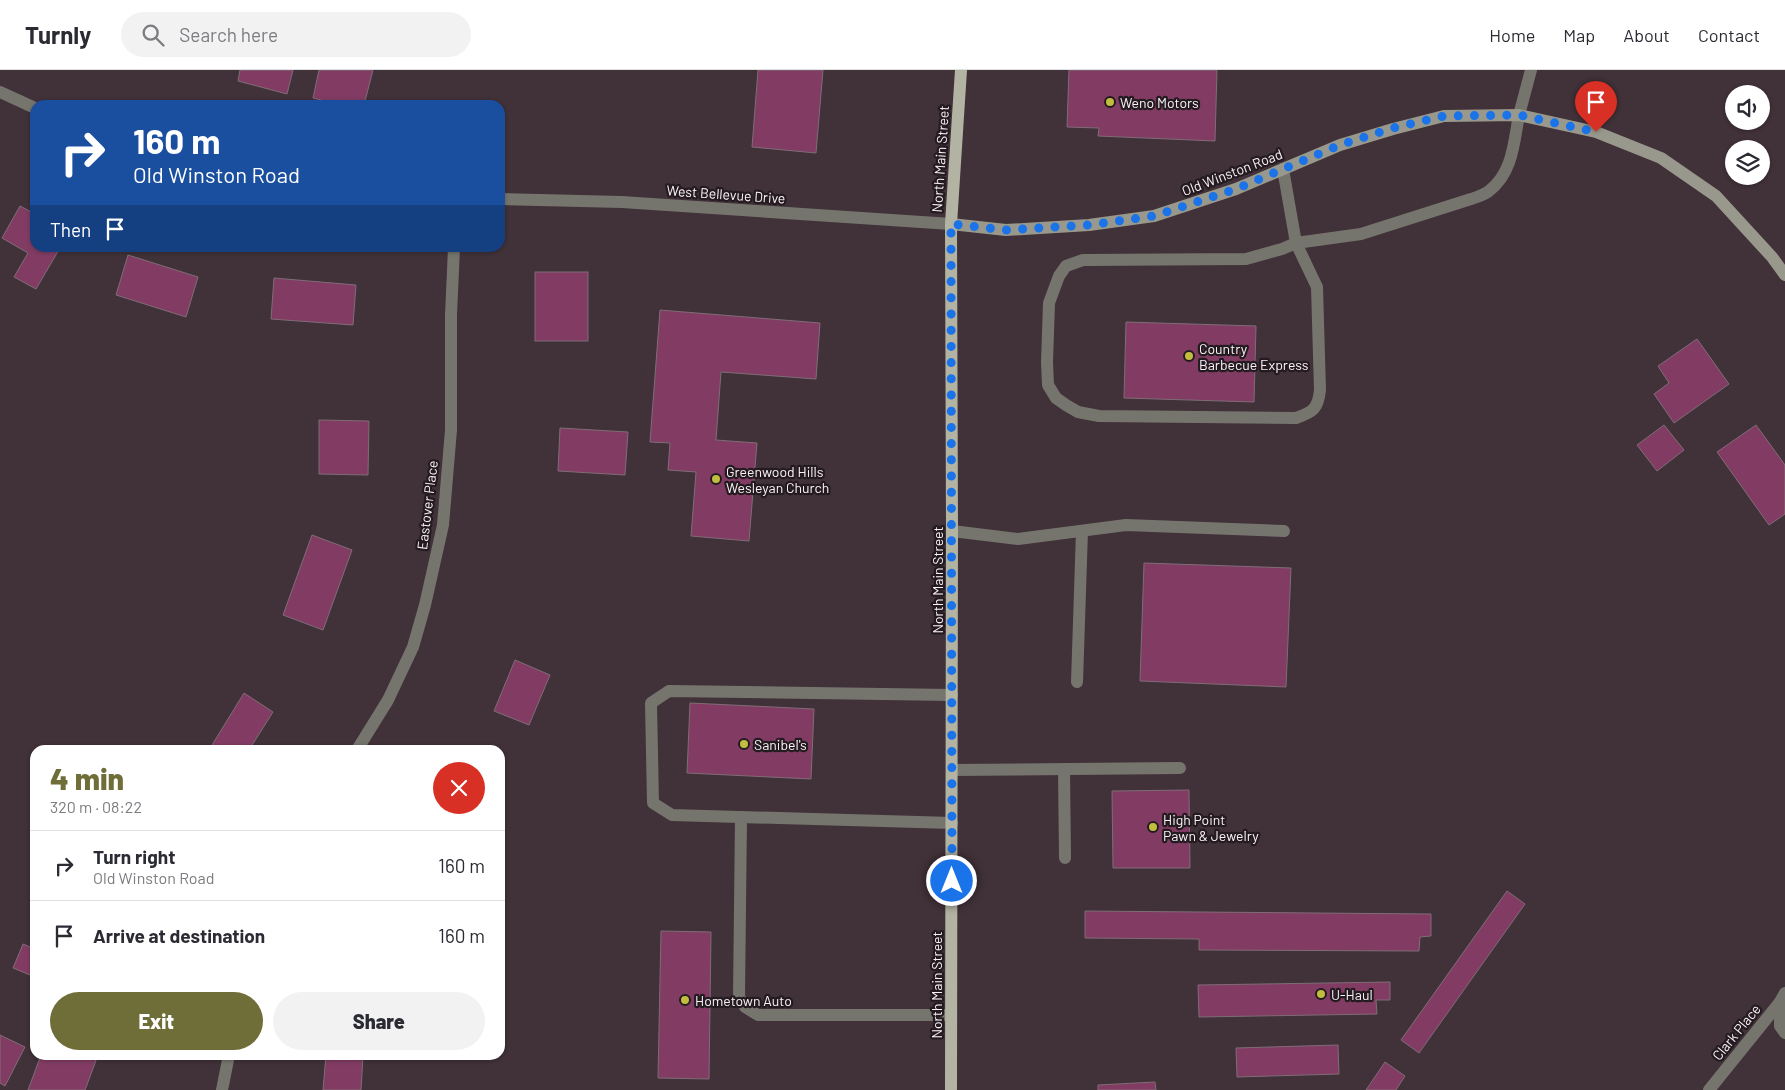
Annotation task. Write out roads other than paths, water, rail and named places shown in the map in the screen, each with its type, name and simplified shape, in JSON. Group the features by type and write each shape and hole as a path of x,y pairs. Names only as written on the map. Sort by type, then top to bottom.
{"main road":[{"name":"North Main Street","path":"951,1090 951,224 961,70"}],"street":[{"path":"1283,169 1296,243 1317,287 1320,390 1318,402 1311,413 1296,418 1099,416 1078,412 1056,398 1048,385 1049,303 1059,276 1066,266 1083,260 1246,259 1296,243 1361,234 1471,199 1489,191 1502,178 1509,163 1531,70"},
{"path":"0,92 30,106"},
{"name":"Old Winston Road","path":"951,224 1006,230 1089,225 1154,216 1236,189 1340,145 1393,128 1444,116 1519,115 1596,132 1661,158 1716,196 1772,257 1785,275"},
{"name":"West Bellevue Drive","path":"505,199 622,202 951,224"},
{"name":"Eastover Place","path":"360,745 388,700 414,647 443,525 451,430 451,315 454,252"},
{"path":"952,531 1018,539 1126,525 1284,531"},
{"path":"1077,682 1082,531"},
{"path":"952,695 670,691 651,704 653,803 672,815 952,823"},
{"path":"952,770 1180,768"},
{"path":"1064,769 1065,858"},
{"path":"740,817 739,997 746,1007 758,1015 951,1015"},
{"path":"1782,997 1780,1026 1785,1033"},
{"name":"Clark Place","path":"1709,1090 1782,997"},
{"path":"222,1090 228,1060"}],"place":[{"name":"Weno Motors","path":"1110,102"},
{"name":"Country Barbecue Express","path":"1189,356"},
{"name":"Greenwood Hills Wesleyan Church","path":"716,479"},
{"name":"Sanibel's","path":"744,744"},
{"name":"High Point Pawn & Jewelry","path":"1153,827"},
{"name":"U-Haul","path":"1321,994"},
{"name":"Hometown Auto","path":"685,1000"}]}
